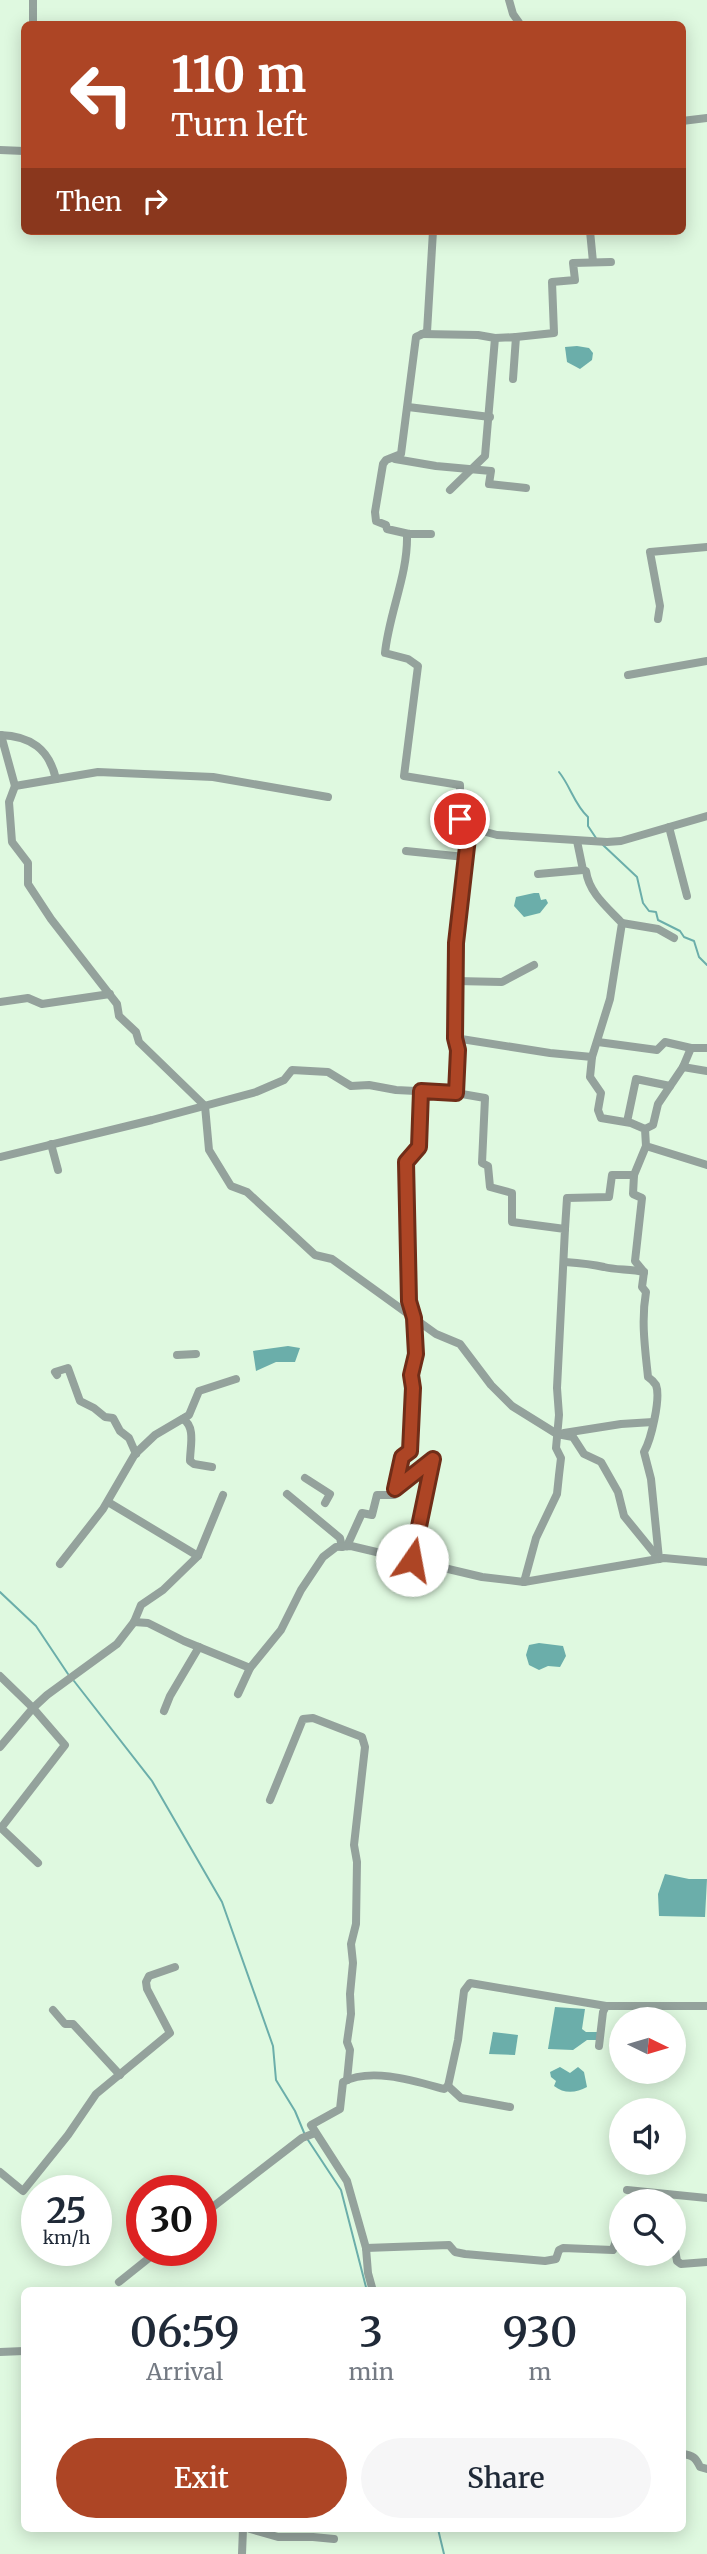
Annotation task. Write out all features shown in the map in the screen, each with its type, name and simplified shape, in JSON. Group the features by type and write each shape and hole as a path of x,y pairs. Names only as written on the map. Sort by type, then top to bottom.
{"street":[{"path":"33,0 33,21"},
{"path":"509,0 518,21"},
{"path":"686,121 707,118"},
{"path":"0,150 21,151"},
{"path":"430,534 409,534 387,529 386,525 376,521 375,512 383,464 401,454 416,337 428,329 433,235"},
{"path":"590,235 593,262"},
{"path":"422,334 495,338 554,333 552,282 575,280 573,263 611,262"},
{"path":"513,379 516,337"},
{"path":"450,490 485,456 495,338"},
{"path":"408,407 490,417"},
{"path":"392,458 491,471 489,484 526,488"},
{"path":"409,534 405,566 391,627 385,640 385,653 408,659 418,666 404,776 460,785 460,825 497,835 577,841 621,841 707,816"},
{"path":"658,619 660,606 650,552 707,547"},
{"path":"628,676 707,661"},
{"path":"56,779 48,755 30,742 15,736 1,735 15,786 9,802 12,842 28,863 28,884 51,919 110,994 117,1004 119,1016 136,1032 139,1042 205,1106 209,1150 231,1186 247,1192 315,1255 332,1259 436,1334 460,1344 491,1385 512,1406 557,1434 573,1437 584,1454 601,1462 618,1492 624,1516 659,1559"},
{"path":"15,786 97,772 213,777 328,797"},
{"path":"669,827 687,896"},
{"path":"456,1093 456,943 469,829"},
{"path":"577,841 588,884 622,923 658,929 674,938"},
{"path":"406,850 465,857"},
{"path":"538,874 583,870"},
{"path":"622,923 610,999 592,1057 590,1077 601,1093 601,1118 627,1122 645,1129 653,1125 658,1104 683,1067 691,1048"},
{"path":"456,981 502,982 534,965"},
{"path":"0,1002 28,998 41,1004 110,994"},
{"path":"455,1038 592,1057"},
{"path":"598,1042 657,1050 665,1042 691,1048 707,1048"},
{"path":"683,1067 707,1071"},
{"path":"0,1157 256,1092 284,1080 292,1070 328,1072 351,1086 369,1085 485,1098 482,1163 488,1166 491,1172 490,1187 512,1192 512,1222 565,1229"},
{"path":"627,1122 636,1079 670,1086"},
{"path":"344,1547 353,1538 362,1513 372,1515 377,1495 394,1495 402,1457 410,1451 413,1388 411,1375 416,1354 414,1318 409,1301 406,1162 419,1147 421,1091"},
{"path":"645,1129 646,1146 634,1175 633,1194 642,1198 635,1261 644,1272 642,1287 646,1292 643,1311 648,1377 655,1383 657,1394 651,1441 645,1452 651,1479 659,1559"},
{"path":"51,1144 58,1170"},
{"path":"646,1146 707,1165"},
{"path":"524,1582 536,1538 556,1494 561,1458 556,1448 557,1388 567,1198 609,1197 612,1175 634,1175"},
{"path":"565,1262 644,1272"},
{"path":"177,1355 196,1354"},
{"path":"57,1376 55,1372 68,1368 78,1398 105,1417 113,1419 120,1431 129,1438 136,1454"},
{"path":"60,1564 108,1502 136,1454 155,1435 189,1415 199,1391 236,1379"},
{"path":"183,1419 190,1425 192,1434 190,1461 212,1467"},
{"path":"557,1434 653,1422"},
{"path":"395,1489 433,1459 412,1560"},
{"path":"305,1478 330,1494 325,1503"},
{"path":"287,1494 340,1538 344,1547"},
{"path":"0,1747 33,1708 117,1644 134,1622 141,1605 163,1590 198,1556 223,1495"},
{"path":"108,1502 198,1556"},
{"path":"238,1694 250,1668 281,1630 302,1590 330,1549 344,1547 482,1577 524,1582 659,1559 707,1562"},
{"path":"134,1622 148,1623 250,1668"},
{"path":"164,1712 170,1696 199,1647"},
{"path":"0,1676 65,1745 1,1829 38,1863"},
{"path":"270,1800 303,1719 313,1718 362,1737 365,1747 354,1845 357,1862 356,1924 351,1944 353,1963 347,2080"},
{"path":"0,2172 23,2191 68,2135 96,2094 170,2034 146,1982 149,1976 175,1967"},
{"path":"372,2287 366,2248 347,2181 311,2125 340,2109 343,2082 354,2076 372,2074 444,2089 448,2086 458,2040 464,1991 470,1983 606,2006 707,2006"},
{"path":"599,2046 606,2006"},
{"path":"53,2010 65,2024 73,2024 120,2076"},
{"path":"448,2086 461,2098 510,2107"},
{"path":"217,2204 302,2138 315,2133"},
{"path":"686,2196 707,2198"},
{"path":"366,2248 449,2245 455,2252 465,2254 545,2261 556,2259 559,2250 563,2248 609,2250"},
{"path":"686,2264 707,2262"},
{"path":"119,2282 139,2266"},
{"path":"0,2351 21,2351"},
{"path":"686,2454 691,2455 700,2467 707,2469"},
{"path":"242,2554 243,2532"},
{"path":"260,2532 278,2537 313,2536 334,2539"}],"water":[{"path":"565,347 589,348 593,353 592,360 580,369 567,362"},
{"path":"539,893 541,900 546,899 548,903 540,913 524,917 514,906 516,897"},
{"path":"288,1346 300,1348 295,1362 276,1362 256,1371 253,1351"},
{"path":"539,1643 563,1646 566,1656 560,1667 548,1666 539,1670 529,1665 526,1655 529,1645"},
{"path":"665,1874 689,1879 707,1879 705,1917 659,1916 658,1894"},
{"path":"555,2007 585,2009 582,2029 586,2032 598,2032 597,2040 587,2040 573,2050 548,2049"},
{"path":"493,2032 518,2035 515,2055 489,2054"},
{"path":"560,2067 570,2073 578,2067 584,2072 587,2087 570,2092 554,2086 556,2081 550,2072"}],"waterway":[{"path":"559,772 579,807 588,817 588,826 596,838"},
{"path":"603,845 637,877 643,903 649,911 656,912 658,920 694,941 699,957 707,965"},
{"path":"0,1592 36,1626 68,1674"},
{"path":"74,1681 152,1781 222,1902 273,2046 276,2080 295,2111 305,2135"},
{"path":"308,2140 341,2190 366,2287"},
{"path":"439,2532 444,2554"}],"route":[{"path":"412,1560 433,1459 395,1489 402,1457 410,1451 413,1388 411,1375 416,1354 414,1318 409,1301 406,1162 419,1147 421,1091 456,1093 456,943 469,829 460,825 460,819"}]}
